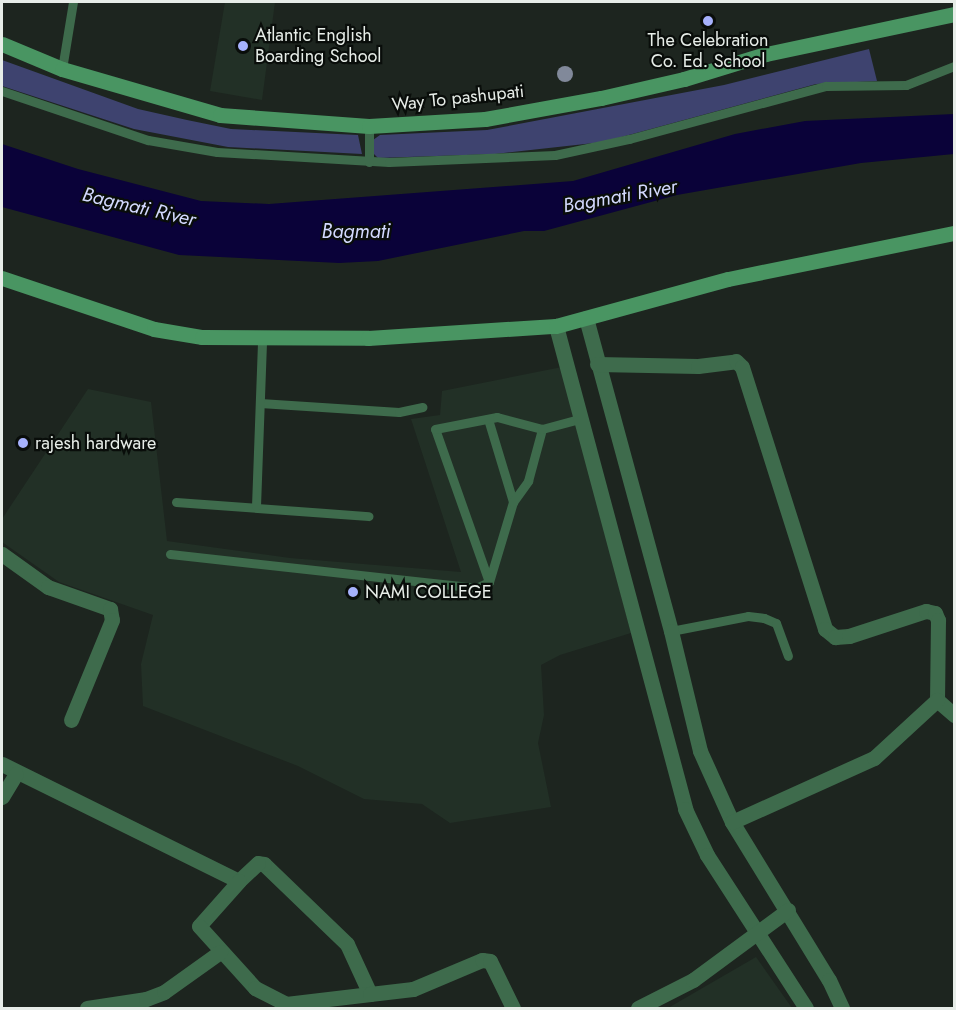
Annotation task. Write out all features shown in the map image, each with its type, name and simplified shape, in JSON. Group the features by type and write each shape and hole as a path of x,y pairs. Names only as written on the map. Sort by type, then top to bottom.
{"main road":[{"name":"Way To pashupati","path":"2,44 62,69 220,115 369,126 484,119 601,98 684,79 766,54 954,14"},
{"path":"2,278 154,329 202,337 368,338 556,326 728,279 954,233"}],"street":[{"path":"586,318 671,631 700,751 732,822 788,910 842,1008"},
{"path":"556,326 678,789 707,855 755,933 806,1008"},
{"path":"597,364 698,366 736,361 742,367 825,629 835,637 849,636 926,611 935,613 938,620 937,700 874,758 732,822"},
{"path":"2,554 48,587 110,609 112,620 71,720"},
{"path":"937,700 954,715"},
{"path":"2,764 16,774 239,881"},
{"path":"2,797 16,774"},
{"path":"370,994 347,944 273,871 258,863 199,926 220,952 255,988 271,999 286,1004 413,989 482,960 490,962 513,1008"},
{"path":"638,1008 693,980 788,910"},
{"path":"87,1008 146,999 220,952"}],"lane":[{"path":"62,69 73,2"},
{"path":"2,91 148,140 217,152 369,162 555,155 629,139 826,86 906,85 954,66"},
{"path":"369,126 369,162"},
{"path":"256,506 262,339"},
{"path":"260,403 399,412 422,407"},
{"path":"489,582 435,429 497,417 542,429 579,419"},
{"path":"488,419 513,502"},
{"path":"170,554 476,588 489,582 513,502 528,481 542,429"},
{"path":"176,502 256,506 368,516"},
{"path":"671,631 748,616 764,618 776,623 788,656"}],"shaded area":[{"name":"Atlantic English Boarding School","path":"225,2 275,2 262,100 210,91"},
{"path":"869,49 877,81 816,84 603,142 495,154 378,158 373,153 373,140 380,135 487,130 724,85"},
{"path":"2,60 138,109 187,120 231,129 358,135 362,154 228,147 134,129 2,86"},
{"name":"NAMI COLLEGE","path":"562,367 631,633 560,655 541,665 544,715 538,743 551,807 450,823 422,804 364,799 298,766 143,706 141,664 153,615 59,582 2,542 2,519 88,389 151,402 167,541 290,558 461,572 411,419 440,415 442,391"},
{"path":"756,957 792,1008 668,1008"}],"water":[{"name":"Bagmati","path":"954,114 954,154 861,163 677,195 544,231 524,231 378,261 339,263 179,255 2,207 2,144 78,169 201,201 269,204 573,181 735,134 805,121"}],"place":[{"name":"The Celebration Co. Ed. School","path":"708,21"},
{"name":"Atlantic English Boarding School","path":"243,46"},
{"name":"rajesh hardware","path":"23,443"},
{"name":"NAMI COLLEGE","path":"353,592"}],"water label":[{"name":"Bagmati River","path":"620,196"},
{"name":"Bagmati River","path":"139,207"}]}
